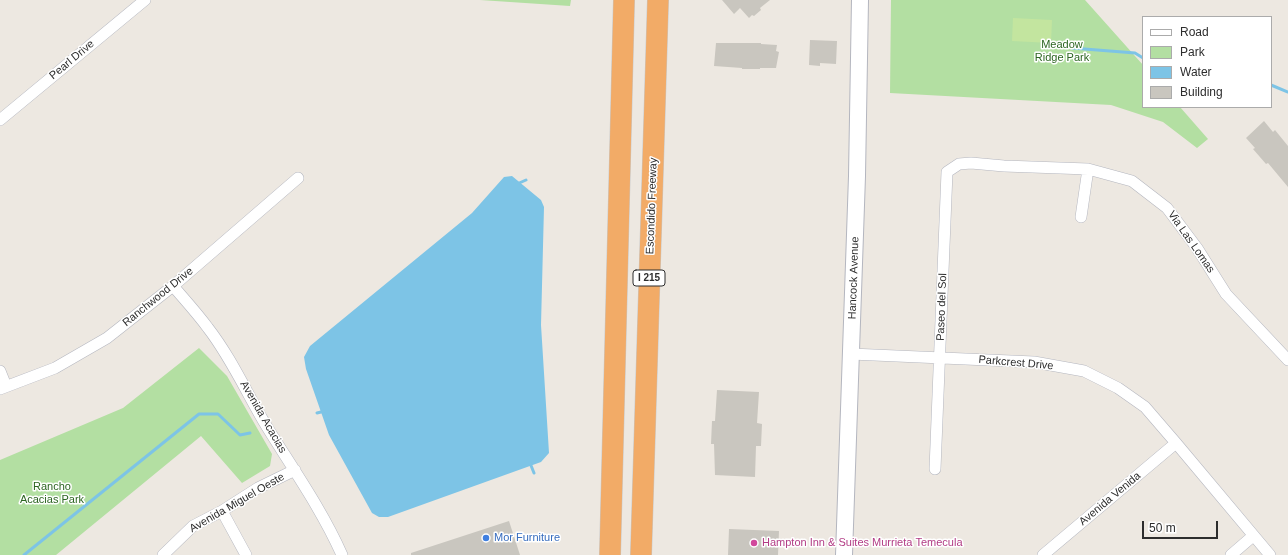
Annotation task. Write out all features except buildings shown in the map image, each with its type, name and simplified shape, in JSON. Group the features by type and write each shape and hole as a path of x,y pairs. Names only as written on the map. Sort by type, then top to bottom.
{"highway":[{"path":"610,555 624,0"},
{"name":"Escondido Freeway","path":"641,555 658,0"}],"main road":[{"name":"Hancock Avenue","path":"844,555 858,128 860,0"}],"street":[{"name":"Pearl Drive","path":"0,120 145,0"},
{"name":"Via Las Lomas","path":"971,163 1004,166 1088,169 1132,181 1168,208 1197,248 1226,294 1288,360"},
{"name":"Paseo del Sol","path":"935,469 947,172 958,164 971,163"},
{"path":"1081,217 1088,169"},
{"name":"Ranchwood Drive","path":"3,387 55,368 107,338 173,286 298,178"},
{"name":"Avenida Acacias","path":"173,286 209,328 245,385 267,426 319,511 342,555"},
{"name":"Parkcrest Drive","path":"851,354 1034,362 1084,371 1118,388 1144,407 1176,442 1270,555"},
{"path":"0,371 3,387"},
{"name":"Avenida Venida","path":"1043,555 1176,442"},
{"name":"Avenida Miguel Oeste","path":"163,555 193,526 222,511 258,488 295,470"},
{"path":"222,511 246,555"},
{"path":"1231,555 1253,536"}],"green space":[{"path":"480,0 571,0 570,6"},
{"name":"Meadow Ridge Park","path":"891,0 1085,0 1142,64 1142,108 1181,108 1208,139 1197,148 1163,122 1111,105 890,93"},
{"path":"1013,18 1052,20 1051,43 1012,41"},
{"name":"Rancho Acacias Park","path":"199,348 227,376 272,454 270,466 242,483 201,436 56,555 0,555 0,460 123,408"}],"water":[{"path":"512,176 541,200 544,207 541,325 549,453 541,462 388,517 379,517 372,513 329,435 306,369 304,357 310,346 472,213 504,177"}],"waterway":[{"path":"1072,48 1135,53 1142,57"},
{"path":"1272,85 1288,92"},
{"path":"517,184 526,180"},
{"path":"317,413 325,411"},
{"path":"24,555 199,414 218,414 240,435 250,433"},
{"path":"530,463 534,473"}],"place":[{"name":"Mor Furniture","path":"486,538"},
{"name":"Hampton Inn & Suites Murrieta Temecula","path":"754,543"}]}
